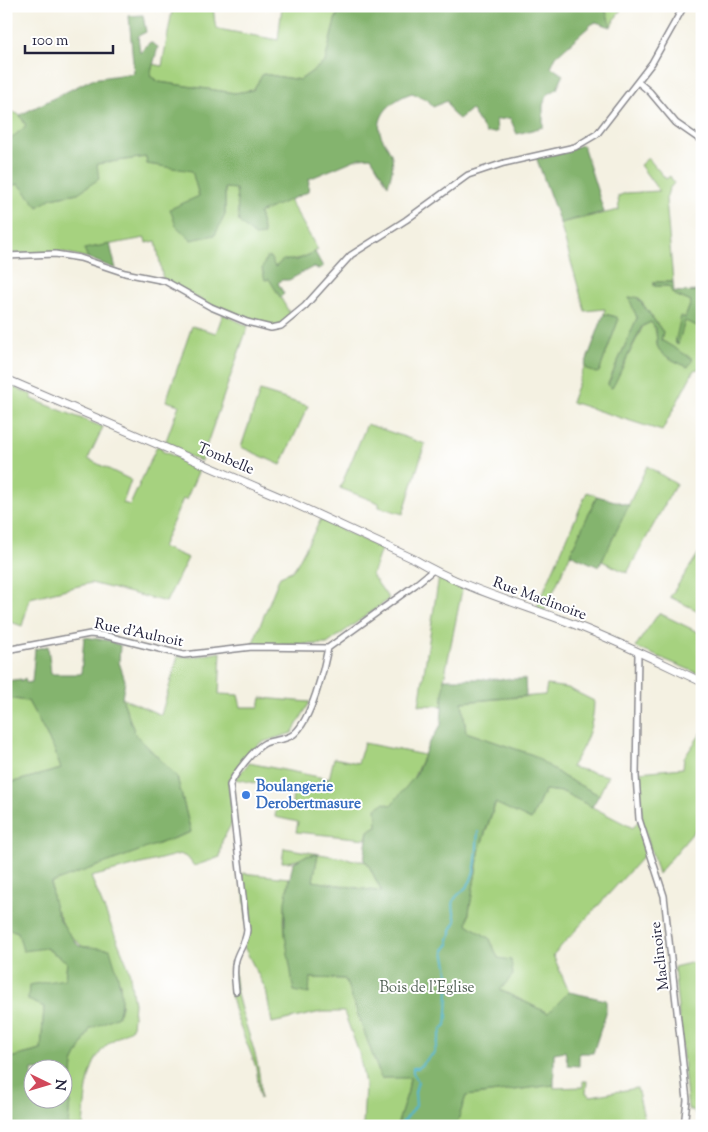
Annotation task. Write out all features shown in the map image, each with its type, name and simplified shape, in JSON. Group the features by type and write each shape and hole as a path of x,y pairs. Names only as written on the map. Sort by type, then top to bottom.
{"street":[{"path":"6,256 54,254 80,258 120,272 165,281 240,320 266,327 281,326 297,314 346,260 360,248 391,230 474,172 575,147 589,140 607,124 638,82 657,55 684,6"},
{"path":"638,82 650,92 676,123 702,141"},
{"name":"Tombelle","path":"6,379 288,500 402,553 432,571"},
{"path":"236,991 235,966 237,958 247,940 247,930 230,788 232,781 263,744 285,739 299,728 316,693 328,648 432,571"},
{"name":"Rue Maclinoire","path":"432,571 508,602 576,625 702,682"},
{"name":"Rue d'Aulnoit","path":"6,650 90,634 117,638 184,655 252,647 328,648"},
{"name":"Maclinoire","path":"638,653 637,756 640,819 664,896 670,937 687,1100 684,1126"}],"green space":[{"path":"171,6 213,6 215,24 218,29 278,40 282,6 341,6 335,20 325,62 300,80 263,74 253,90 235,93 159,82 150,76 153,64 162,66 172,11"},
{"path":"341,6 604,6 611,27 596,22 592,24 556,56 551,67 563,75 557,89 547,95 543,105 543,127 517,134 510,118 496,120 497,132 486,133 471,109 459,119 452,113 447,101 433,107 428,100 412,93 406,95 388,107 381,118 380,132 393,160 388,185 371,157 359,158 309,179 308,192 259,213 264,235 255,236 239,222 236,189 225,188 225,215 215,235 191,240 176,226 170,209 199,196 192,171 147,164 146,157 97,164 99,179 78,193 51,198 38,207 19,184 6,187 6,143 26,126 20,115 92,79 134,73 129,16 143,15 146,32 138,36 140,53 150,42 158,47 150,76 159,82 235,93 253,90 263,74 300,80 325,62 335,20"},
{"path":"604,6 623,6 611,26"},
{"path":"6,109 20,115 26,126 6,143"},
{"path":"583,145 604,212 560,223 536,157"},
{"path":"146,157 147,164 192,170 199,196 225,215 225,188 236,188 239,222 264,235 259,213 289,199 318,250 305,257 289,261 266,280 269,278 292,317 284,324 268,326 254,323 221,310 163,280 156,241 146,243 145,238 85,249 88,258 63,252 6,254 6,187 19,184 38,207 51,198 78,193 96,164"},
{"path":"648,158 666,179 670,176 674,183 669,189 666,199 673,282 654,282 654,286 669,286 673,294 691,302 685,318 682,316 678,344 685,320 702,328 702,368 694,370 662,431 571,402 585,365 588,370 599,372 618,321 614,316 604,314 605,309 585,311 560,223 619,210 618,196 626,193 659,191 640,165","holes":["638,297 663,332 661,340 674,348 688,367 661,352 658,348 655,330 651,322 643,326 612,388 608,384 637,318"]},
{"path":"110,244 116,269 88,258 84,249"},
{"path":"315,252 323,267 318,269 313,267 289,280 281,280 278,283 284,294 280,297 269,279 265,280 262,269 266,258 270,257 275,267 283,260 297,260"},
{"path":"654,282 673,282 674,292 702,291 702,298 699,298 702,301 702,328 685,321 678,344 675,343 681,316 685,318 691,302 673,294 669,286 654,286"},
{"path":"637,297 663,332 661,340 693,359 688,367 661,352 657,344 656,330 651,322 642,326 612,388 608,384 637,318 629,298"},
{"path":"223,314 248,326 201,461 164,446 179,405 166,401 192,326 216,333"},
{"path":"604,314 617,317 618,321 599,372 596,373 588,370 585,365"},
{"path":"7,384 32,395 32,399 103,427 88,459 131,480 123,503 130,505 157,446 162,448 162,451 198,466 201,465 186,500 183,499 162,547 188,558 166,602 91,583 30,598 22,626 8,621 6,623"},
{"path":"260,391 308,406 281,465 241,447"},
{"path":"367,424 425,444 403,514 379,507 379,503 340,488"},
{"path":"647,466 676,484 627,573 602,561"},
{"path":"587,492 597,496 544,612 536,609"},
{"path":"597,496 629,505 599,567 570,554"},
{"path":"321,519 381,549 372,575 389,599 327,644 252,645 280,576 292,571 296,566"},
{"path":"702,548 702,613 670,597"},
{"path":"439,576 463,585 444,679 444,706 419,705"},
{"path":"659,613 702,634 702,675 635,647"},
{"path":"84,637 113,641 113,643 120,645 119,662 125,680 122,698 135,734 177,777 191,832 51,883 53,901 59,917 79,946 110,949 121,991 120,1008 118,1016 90,1029 73,1063 72,1076 72,1060 22,1060 22,1110 69,1110 68,1126 6,1126 6,1059 41,1050 44,1007 28,1000 29,985 65,979 67,962 46,948 23,951 18,932 6,928 6,784 61,769 54,749 28,701 6,698 6,681 21,679 21,681 25,678 26,683 32,682 35,649 48,646 51,674 81,674"},
{"path":"221,652 219,694 238,695 241,707 259,707 261,698 310,702 292,733 260,743 228,781 233,821 222,841 220,857 194,866 188,858 180,854 91,877 129,969 134,1004 132,1028 108,1044 100,1052 88,1082 83,1126 68,1126 69,1110 72,1110 73,1063 90,1028 118,1016 121,1006 120,982 67,932 52,902 51,882 191,832 177,777 135,734 122,698 161,715 178,656 192,657"},
{"name":"Bois de l'Eglise","path":"444,679 525,679 526,696 462,702 466,732 533,755 564,777 599,795 592,807 563,792 545,790 531,820 495,803 480,848 467,924 490,939 498,958 511,960 513,975 500,990 548,1013 569,992 606,1000 606,1013 593,1053 579,1053 579,1066 568,1065 565,1051 554,1053 554,1085 466,1096 456,1126 397,1126 410,1078 381,1078 345,979 310,978 309,994 294,991 285,935 285,901 293,863 305,856 318,854 313,881 382,892 367,862 364,861 368,831 377,826 376,808 384,803 391,805 416,775 428,745 441,725"},
{"path":"547,685 568,688 594,701 594,710 588,736 571,767 608,776 599,795 564,777 533,755 466,732 462,702 545,695"},
{"path":"6,698 28,701 54,749 61,769 6,784"},
{"path":"702,732 702,822 658,874 642,820 639,772 683,768 684,758"},
{"path":"364,743 424,755 411,783 377,826 368,831 366,839 296,832 298,822 275,817 277,804 292,806 293,791 235,779 249,763 329,779 334,758 358,763"},
{"path":"545,790 563,792 633,828 639,820 649,850 553,955 569,992 548,1013 500,990 498,958 490,939 467,924 480,848 496,802 531,820"},
{"path":"284,848 367,862 382,892 313,881 318,854 282,862"},
{"path":"242,873 289,878 284,923 286,941 293,956 310,978 345,979 381,1078 410,1077 408,1091 397,1126 363,1126 365,1084 359,1053 344,1012 321,1012 272,1023 266,990 244,947 248,930"},
{"path":"6,928 18,932 67,961 65,979 44,1007 41,1050 6,1059"},
{"path":"702,960 702,1121 694,1112 688,1109 674,967"},
{"path":"234,963 238,999 257,1065 260,1081 260,1099 256,1068 236,1017 233,1003 231,976"},
{"path":"583,1081 587,1081 586,1093 591,1096 637,1088 646,1126 456,1126 466,1096 554,1085 554,1088 583,1087"}],"waterway":[{"path":"398,1126 416,1106 415,1092 418,1081 413,1073 413,1068 418,1068 434,1053 442,1029 446,1025 448,968 444,950 449,944 448,939 456,921 454,899 464,890 473,874 476,862 478,832"}],"place":[{"name":"Boulangerie Derobertmasure","path":"246,795"}]}
